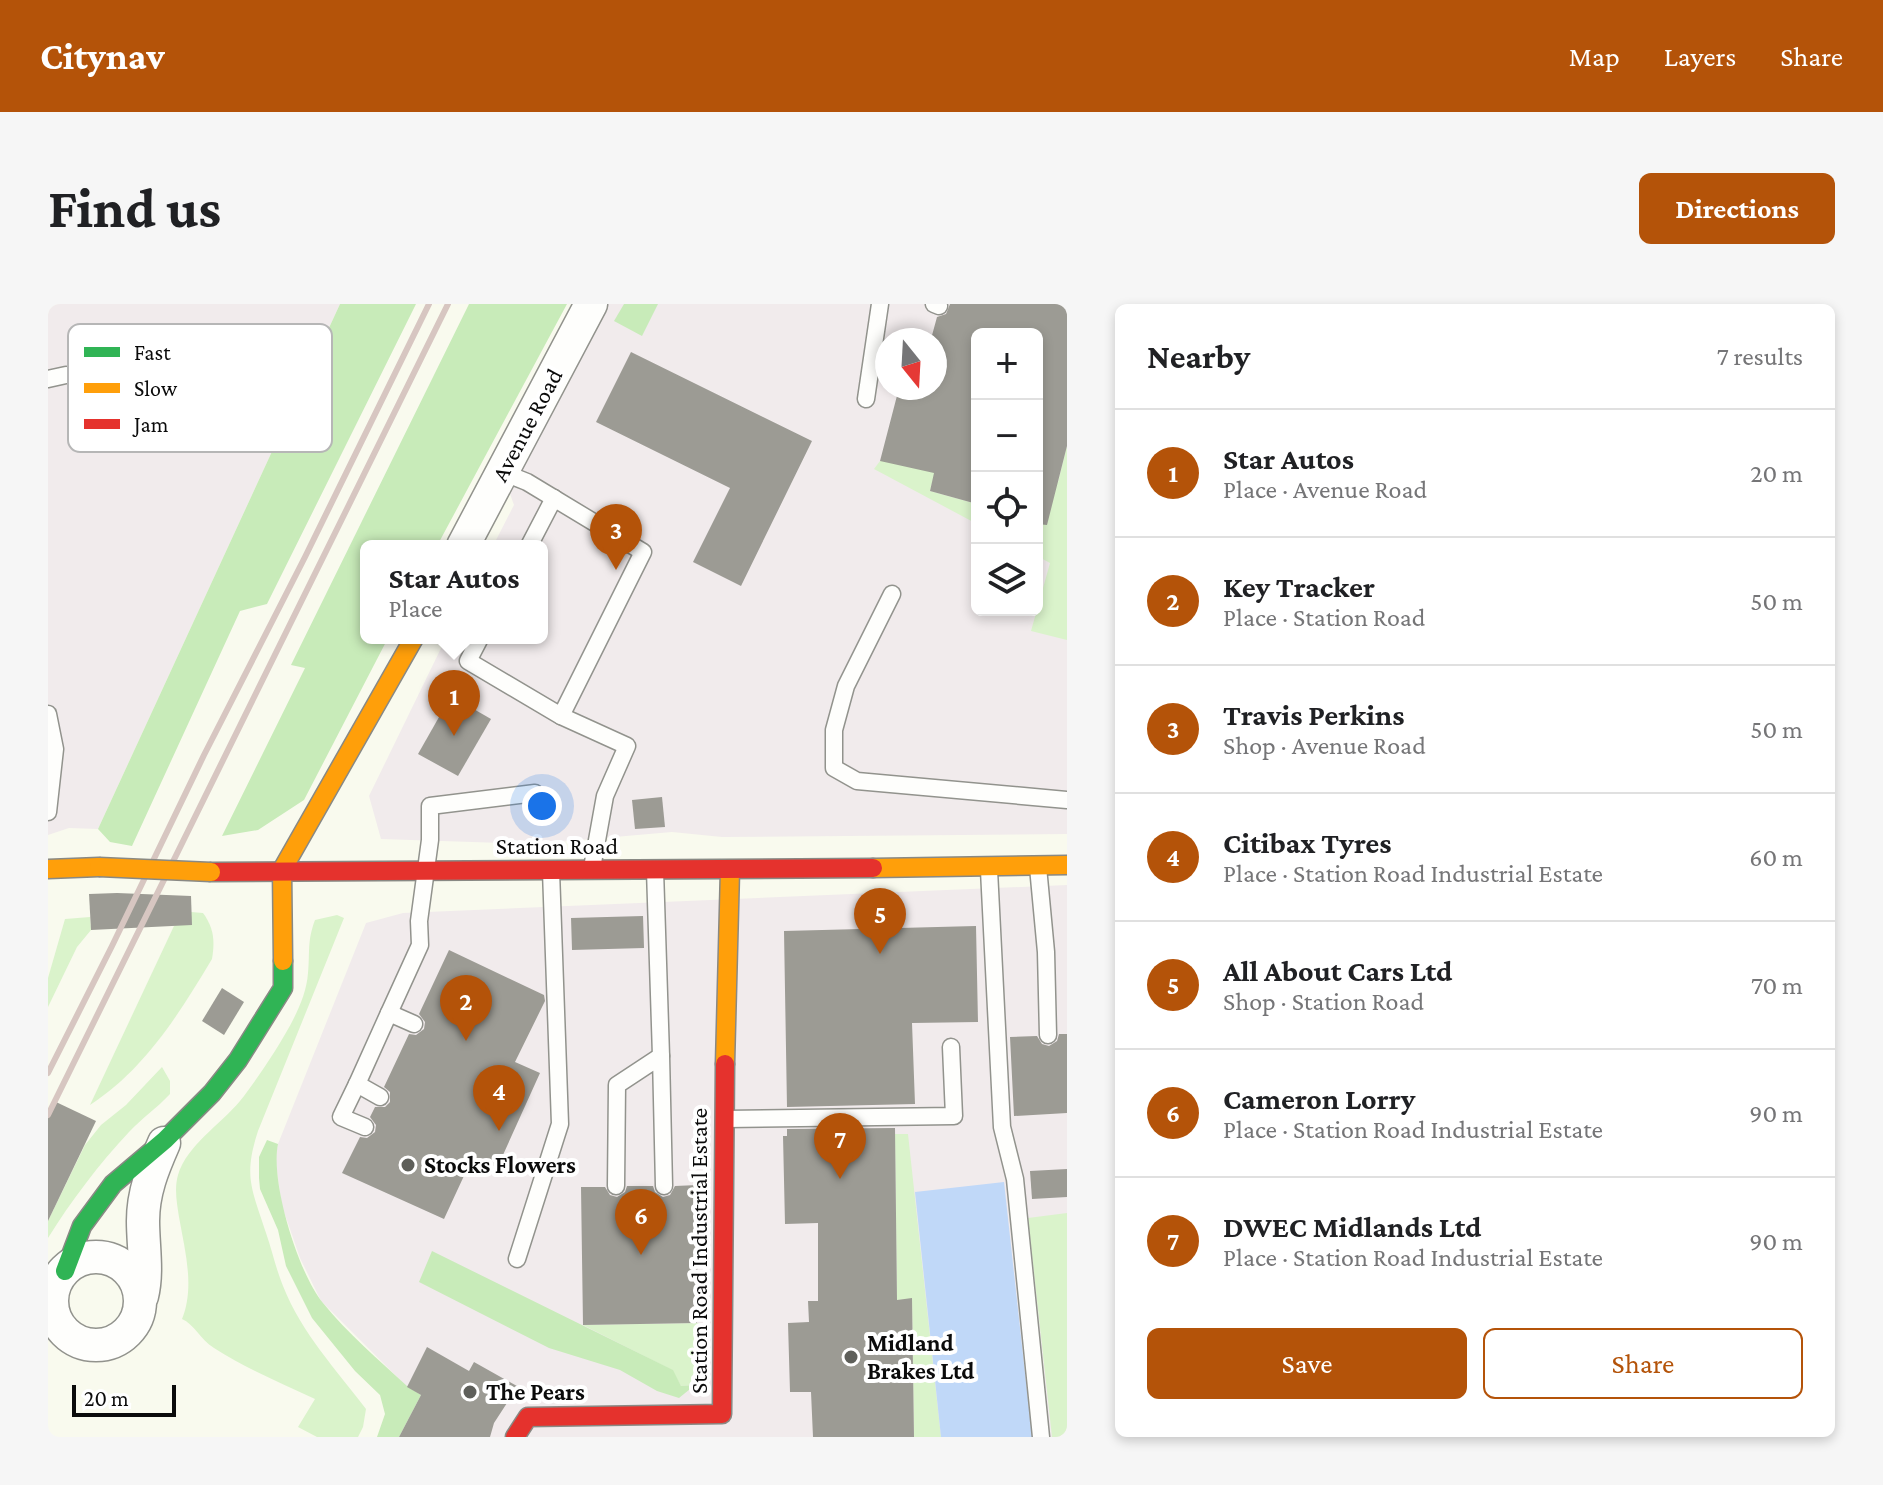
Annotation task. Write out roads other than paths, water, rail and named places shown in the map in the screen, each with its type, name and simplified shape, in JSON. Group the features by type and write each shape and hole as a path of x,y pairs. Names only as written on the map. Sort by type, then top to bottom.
{"street":[{"name":"Avenue Road","path":"466,540 591,304"},
{"path":"165,1140 147,1183 143,1217 145,1284 135,1323 125,1335 111,1343 95,1346 79,1342 62,1329 52,1305 53,1293 82,1226 113,1184 165,1140 212,1093 238,1060 283,988 282,870 411,644"},
{"name":"Station Road","path":"48,869 551,871 1067,865"},
{"name":"Station Road Industrial Estate","path":"515,1437 528,1417 722,1414 723,1119 730,870"},
{"path":"65,1271 76,1262 88,1258 102,1257 115,1262 135,1279 141,1305"}],"lane":[{"path":"866,399 880,304"},
{"path":"48,379 66,375"},
{"path":"502,472 527,482 643,552 561,716"},
{"path":"532,540 554,498"},
{"path":"892,594 846,686 834,730 834,768 857,781 1067,800"},
{"path":"477,644 468,661 561,716 627,746 605,796 592,870"},
{"path":"48,714 55,749 48,812"},
{"path":"365,1127 341,1117 420,945 419,921 430,840 430,806 535,793"},
{"path":"1038,866 1046,952 1048,1035"},
{"path":"989,867 1002,1127 1015,1179 1041,1437"},
{"path":"655,869 664,1186"},
{"path":"517,1259 560,1124 551,871"},
{"path":"389,1013 414,1024"},
{"path":"723,1119 954,1116 951,1047"},
{"path":"616,1186 617,1085 661,1056"},
{"path":"357,1084 380,1097"},
{"path":"561,1417 562,1437"}],"water":[{"path":"1004,1182 1032,1437 941,1437 915,1192"}],"railway":[{"path":"48,1073 429,304"},
{"path":"48,1115 448,304"}],"place":[{"name":"Travis Perkins","path":"616,570"},
{"name":"Star Autos","path":"454,736"},
{"name":"All About Cars Ltd","path":"880,954"},
{"name":"Key Tracker","path":"466,1041"},
{"name":"Citibax Tyres","path":"499,1131"},
{"name":"Stocks Flowers","path":"408,1165"},
{"name":"DWEC Midlands Ltd","path":"840,1179"},
{"name":"Cameron Lorry","path":"641,1255"},
{"name":"Midland Brakes Ltd","path":"851,1357"},
{"name":"The Pears","path":"470,1392"}]}
